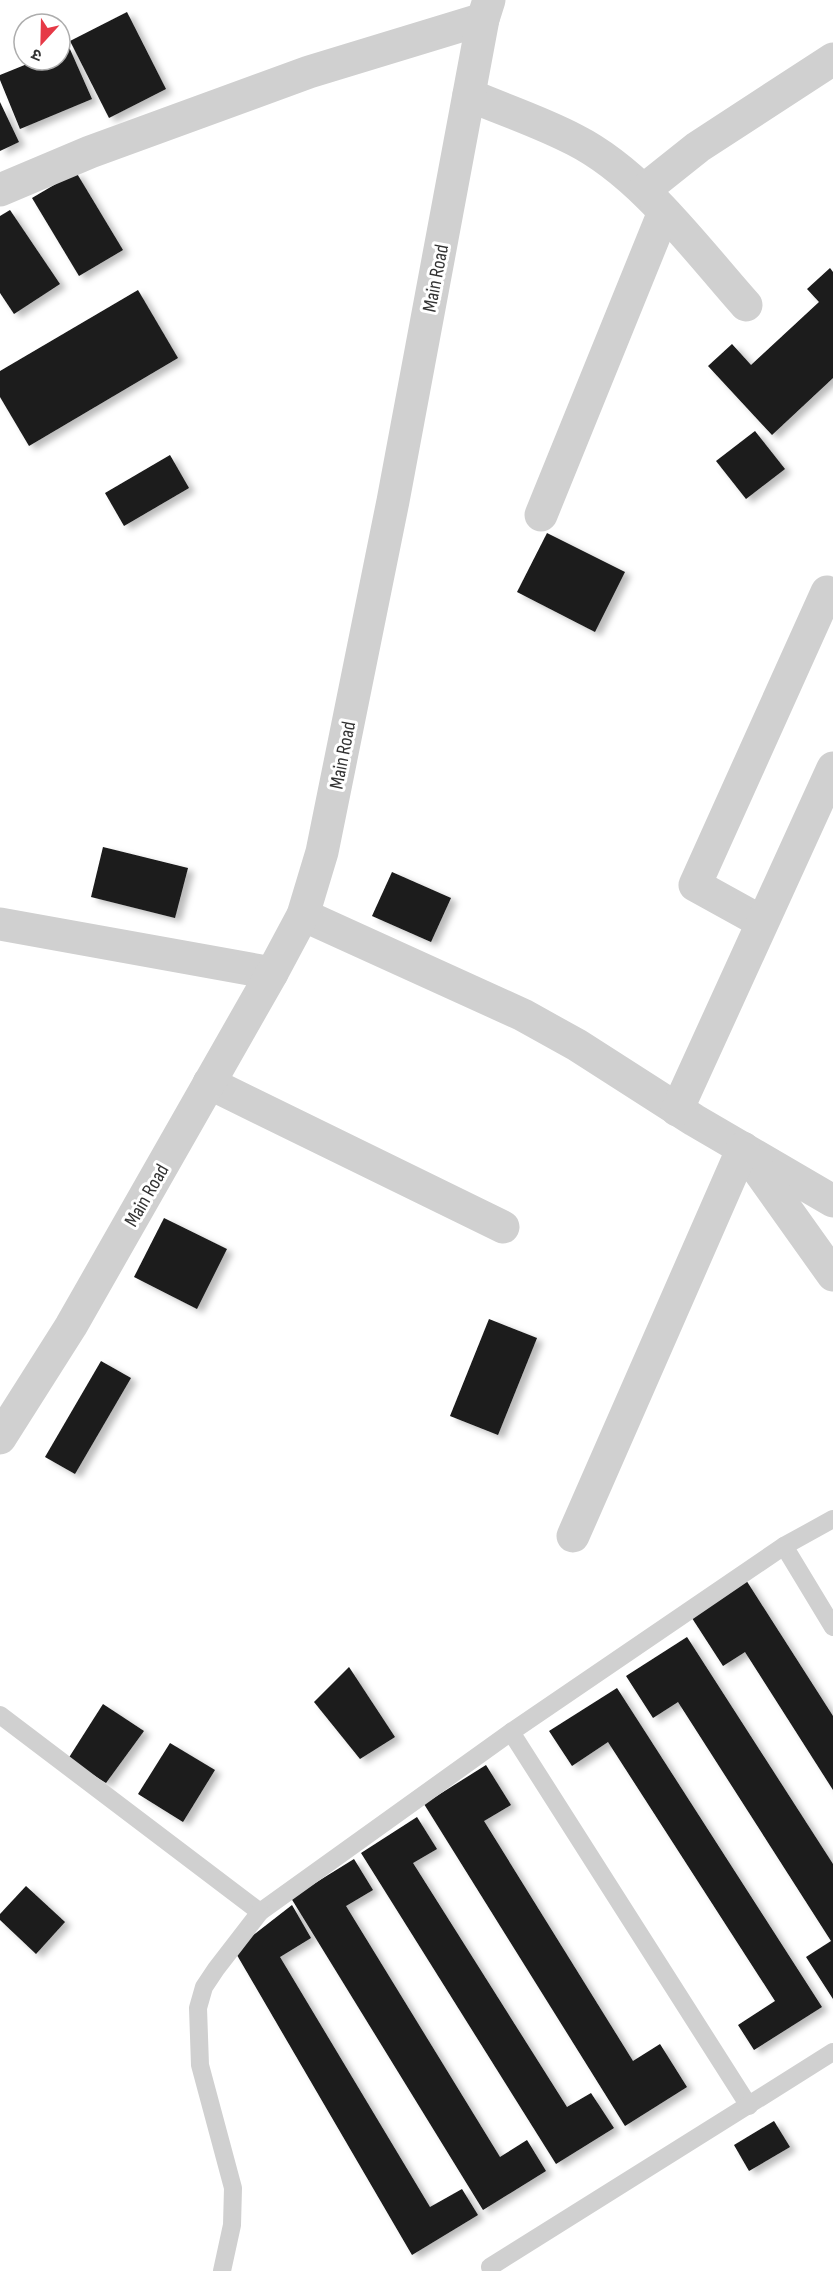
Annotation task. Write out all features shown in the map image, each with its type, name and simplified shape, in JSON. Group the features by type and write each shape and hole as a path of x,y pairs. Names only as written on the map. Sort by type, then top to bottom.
{"street":[{"name":"Main Road","path":"2,1430 70,1326 210,1083 303,915 322,852 393,501 486,10"},
{"path":"0,190 90,152 486,10"},
{"path":"541,515 654,201 698,147 833,59"},
{"path":"469,95 576,140 606,160 654,201 746,305"},
{"path":"762,922 695,885 827,592 833,595"},
{"path":"677,1110 833,768"},
{"path":"303,915 523,1015 577,1046 677,1110 833,1201"},
{"path":"0,924 272,973"},
{"path":"210,1083 502,1227"},
{"path":"742,1148 833,1275"},
{"path":"573,1536 742,1148"}],"lane":[{"path":"222,2271 232,2225 233,2188 200,2065 198,2008 204,1987 260,1912 511,1732 784,1546 833,1519"},
{"path":"784,1546 833,1627"},
{"path":"0,1715 260,1912"},
{"path":"511,1732 749,2106"},
{"path":"490,2268 833,2052"}],"building":[{"path":"127,12 166,89 109,118 72,45 72,40"},
{"path":"72,54 92,99 20,129 0,75 12,70 12,72 72,72"},
{"path":"0,102 19,142 0,151"},
{"path":"76,172 123,250 79,276 32,198"},
{"path":"10,210 60,284 14,314 0,293 0,216"},
{"path":"830,268 833,272 833,378 772,435 708,366 732,344 751,365 819,302 807,289"},
{"path":"138,290 178,358 29,446 0,397 0,371"},
{"path":"755,431 785,469 746,499 716,461"},
{"path":"170,455 189,488 124,526 105,493"},
{"path":"547,533 625,572 595,632 517,592"},
{"path":"103,847 188,868 175,918 91,897"},
{"path":"392,872 451,898 431,942 372,916"},
{"path":"164,1218 227,1249 197,1309 134,1277"},
{"path":"489,1319 537,1338 498,1435 450,1416"},
{"path":"101,1361 131,1378 75,1474 45,1457"},
{"path":"746,1580 833,1716 833,1790 745,1652 723,1666 690,1615"},
{"path":"687,1637 833,1864 833,1999 806,1957 831,1941 678,1702 653,1718 626,1676"},
{"path":"349,1667 395,1737 360,1759 314,1702"},
{"path":"617,1688 822,2007 754,2050 738,2025 775,2001 608,1742 572,1766 549,1731"},
{"path":"103,1704 144,1731 106,1783 68,1759"},
{"path":"170,1743 215,1770 183,1822 138,1794"},
{"path":"486,1765 511,1805 484,1821 633,2061 660,2044 687,2087 625,2126 424,1804"},
{"path":"417,1817 437,1849 413,1863 567,2107 591,2093 614,2128 556,2164 361,1853"},
{"path":"354,1859 373,1890 346,1906 500,2157 527,2140 546,2171 483,2210 291,1898"},
{"path":"26,1886 65,1922 36,1954 0,1920 0,1914"},
{"path":"292,1905 311,1938 280,1957 430,2207 462,2189 478,2215 412,2255 234,1950"},
{"path":"774,2121 790,2147 749,2171 734,2145"}]}
